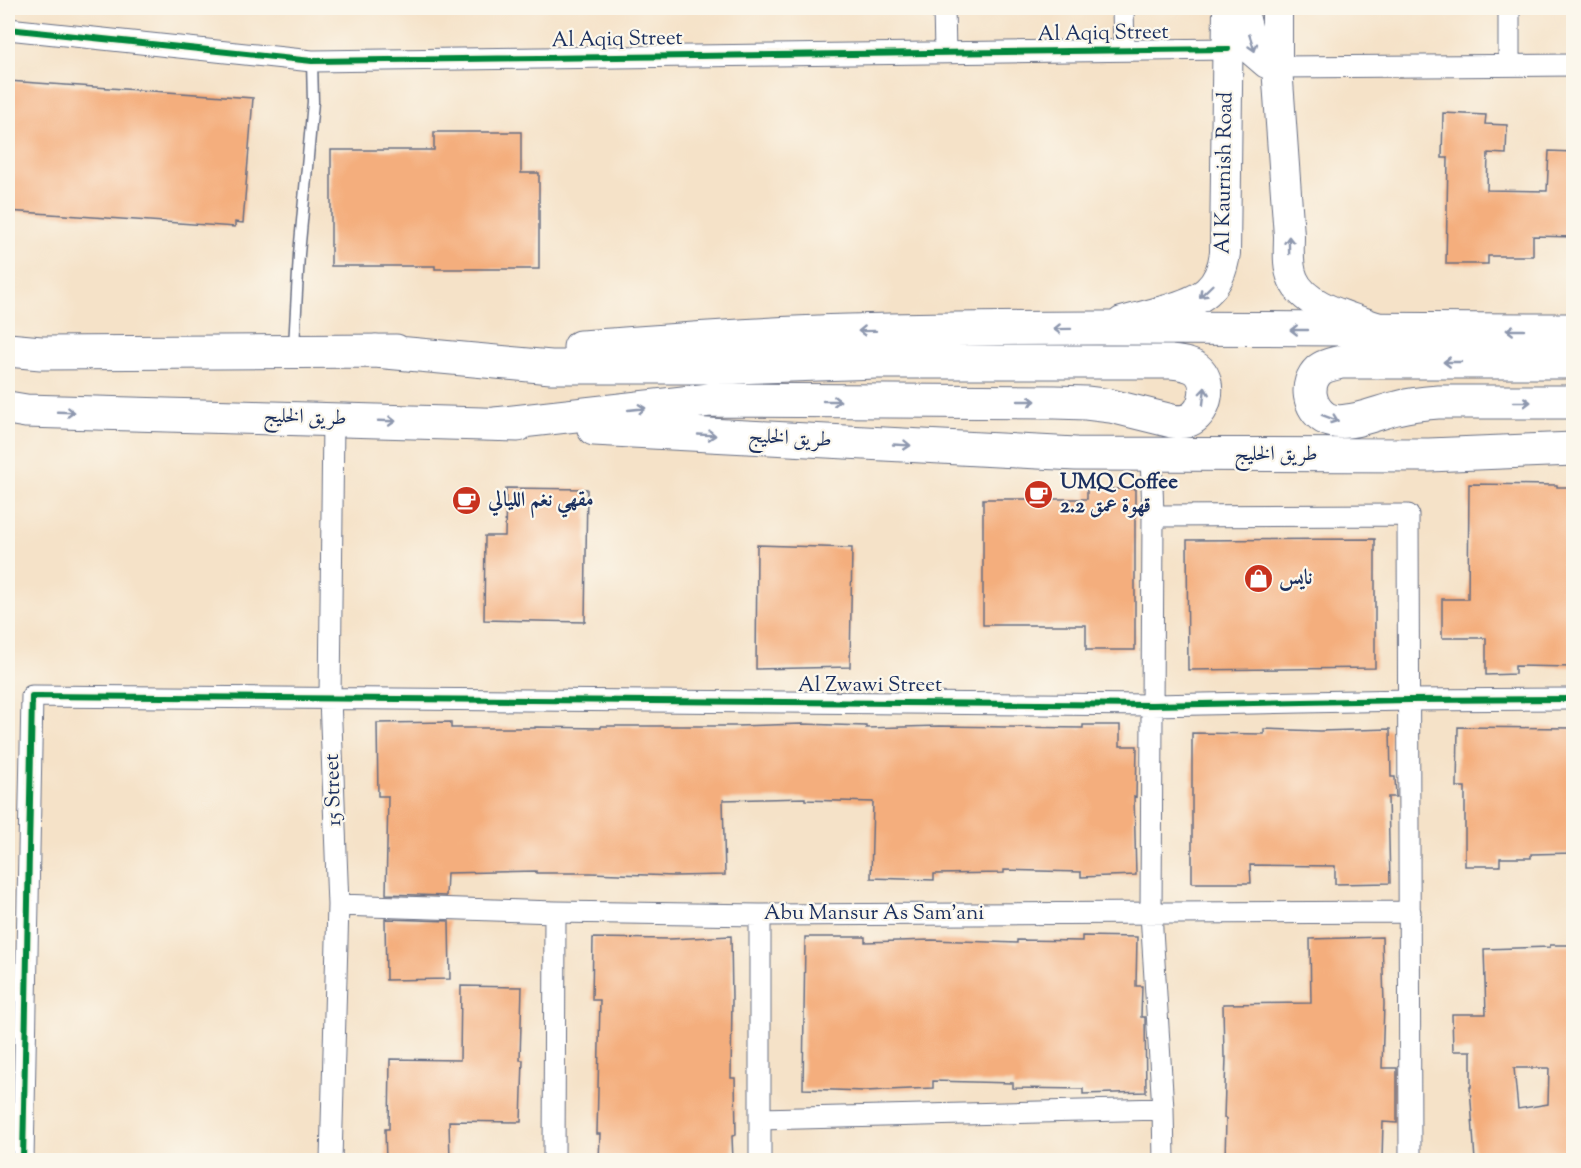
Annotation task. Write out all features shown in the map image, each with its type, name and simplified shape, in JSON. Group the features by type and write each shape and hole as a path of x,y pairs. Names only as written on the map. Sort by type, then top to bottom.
{"main road":[{"path":"8,350 41,353 473,351 848,331 1100,328 1574,330"},
{"path":"375,351 551,367 734,367 876,362 1171,362 1192,366 1199,371 1205,386 1202,407 1190,420 1181,422 1111,406 1075,402 710,400 496,424"},
{"path":"1574,362 1341,362 1320,370 1310,387 1313,406 1326,419 1337,422 1354,420 1381,411 1416,404 1438,402 1574,402"},
{"name":"طريق الخليج","path":"14,410 496,424 1076,454 1429,455 1574,449"}],"street":[{"path":"944,8 945,52"},
{"path":"1123,8 1124,50"},
{"name":"Al Kaurnish Road","path":"1100,328 1191,303 1212,287 1223,267 1228,8"},
{"path":"1242,8 1253,51 1267,63 1277,67 1574,65"},
{"path":"1277,8 1277,67 1292,278 1298,288 1319,305 1385,330"},
{"path":"1509,8 1509,65"},
{"name":"Al Aqiq Street","path":"8,29 312,60 1228,49"},
{"name":"15 Street","path":"331,1161 338,905 330,698 333,419"},
{"path":"1151,454 1153,516 1151,913 1164,1161"},
{"path":"1153,516 1407,516 1410,1161"},
{"name":"Al Zwawi Street","path":"23,1161 32,696 1152,705 1409,699 1574,699"},
{"name":"Abu Mansur As Sam'ani","path":"338,905 555,912 760,915 1410,912"},
{"path":"554,1161 555,912"},
{"path":"759,1161 760,915"},
{"path":"760,1119 1163,1109"}],"lane":[{"path":"294,351 299,254 313,102 312,60"}],"building":[{"path":"8,81 253,98 243,223 235,222 235,227 8,211"},
{"path":"1443,113 1486,115 1485,124 1507,125 1506,154 1488,153 1487,190 1547,191 1549,151 1574,152 1574,237 1533,236 1533,256 1488,256 1488,264 1446,264 1448,158 1442,158"},
{"path":"434,132 521,132 521,173 539,173 539,269 331,266 331,150 434,150"},
{"path":"1469,484 1574,487 1574,667 1515,666 1515,674 1486,675 1486,638 1442,638 1442,599 1468,599"},
{"path":"506,488 587,489 585,622 484,620 485,536 505,536"},
{"path":"1087,489 1135,489 1135,650 1086,650 1086,625 983,625 983,499 1087,499"},
{"path":"1375,539 1375,668 1188,670 1187,540"},
{"path":"757,545 852,548 850,667 756,669"},
{"path":"451,722 451,728 802,724 866,726 866,728 939,726 1083,728 1083,725 1120,725 1120,746 1137,746 1136,797 1134,796 1136,875 1081,877 1081,872 1004,870 1004,873 934,874 934,880 871,878 873,802 805,800 805,798 723,800 725,875 674,876 536,873 536,871 447,873 446,896 386,894 388,796 378,796 377,723"},
{"path":"1458,727 1574,728 1574,853 1531,854 1531,858 1500,858 1500,866 1465,866 1465,787 1457,787"},
{"path":"1264,729 1320,731 1390,729 1391,777 1395,777 1396,797 1388,797 1390,883 1335,884 1335,866 1250,865 1251,883 1192,883 1192,733 1264,734"},
{"path":"385,919 449,921 450,979 386,980"},
{"path":"731,936 731,1078 735,1078 736,1135 732,1136 733,1161 599,1161 600,1134 597,1134 600,1000 592,1000 593,938 670,939"},
{"path":"1082,936 1137,937 1136,986 1142,986 1141,1017 1145,1017 1146,1092 1083,1094 1083,1089 1013,1088 1013,1083 933,1081 933,1088 865,1091 803,1089 805,937 865,937 865,942 932,940 1017,943 1017,940 1082,941"},
{"path":"1382,937 1384,1004 1382,1068 1397,1068 1397,1123 1383,1122 1382,1161 1225,1161 1226,1057 1224,1057 1223,1004 1311,1003 1310,939"},
{"path":"1550,945 1574,945 1574,1161 1475,1161 1470,1087 1471,1051 1453,1051 1452,1014 1486,1014 1484,949 1550,947","holes":["1514,1068 1549,1068 1548,1104 1518,1109"]},
{"path":"461,986 522,987 521,1122 449,1121 450,1161 386,1161 385,1129 389,1129 390,1059 460,1060"}],"cycle path":[{"path":"8,29 312,61 1228,49"},
{"path":"23,1160 32,696 1152,705 1574,699"}],"place":[{"name":"UMQ Coffee 2.2 قهوة عمق","path":"1039,495"},
{"name":"مقهي نغم الليالي","path":"467,501"},
{"name":"نايس","path":"1258,579"}]}
